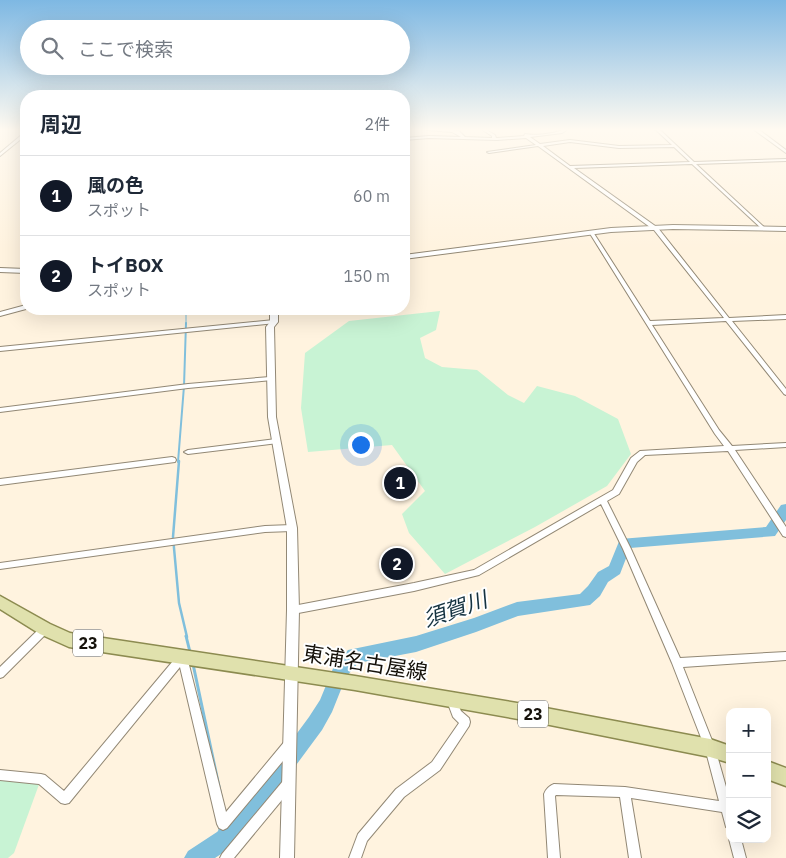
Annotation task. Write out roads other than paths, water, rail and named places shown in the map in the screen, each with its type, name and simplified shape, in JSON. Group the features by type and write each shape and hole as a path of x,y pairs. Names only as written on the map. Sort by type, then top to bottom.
{"main road":[{"name":"東浦名古屋線","path":"0,602 45,629 69,640 355,683 535,714 710,748 726,754"},
{"path":"771,771 786,777"}],"street":[{"path":"572,169 654,228 786,393"},
{"path":"700,169 762,228"},
{"path":"410,256 591,232 654,228 785,229"},
{"path":"591,232 717,432 730,448 786,534"},
{"path":"0,270 20,271"},
{"path":"0,314 20,309"},
{"path":"274,315 274,322 270,327 272,418 292,528 293,610 287,858"},
{"path":"648,323 786,317"},
{"path":"0,349 274,322"},
{"path":"0,410 179,387 270,379"},
{"path":"188,452 276,441"},
{"path":"293,610 476,573 616,492 634,460 643,453 786,444"},
{"path":"0,482 172,460"},
{"path":"554,858 549,794 554,789 625,792 725,808 710,748 677,663 627,549 603,500"},
{"path":"0,566 265,529 292,528"},
{"path":"0,674 45,629"},
{"path":"677,663 786,656"},
{"path":"188,658 223,824 290,743"},
{"path":"0,776 41,779 66,799 188,658"},
{"path":"355,858 362,838 400,792 436,766 465,722 457,714 452,700"},
{"path":"226,858 289,783"},
{"path":"625,792 635,858"},
{"path":"736,843 740,858"}],"waterway":[{"path":"186,315 186,323"},
{"path":"178,462 184,386 186,323"},
{"path":"179,461 173,537 179,603 187,637"},
{"name":"須賀川","path":"195,858 224,840 251,812 315,724 326,706 340,672 348,660 354,656 416,644 476,625 517,609 584,600 594,591 603,577 615,570 625,543 770,532 786,509"},
{"path":"186,636 190,652"},
{"path":"193,664 221,796"},
{"path":"219,844 220,828"}],"place":[{"name":"風の色","path":"400,483"},
{"name":"トイBOX","path":"397,564"}]}
